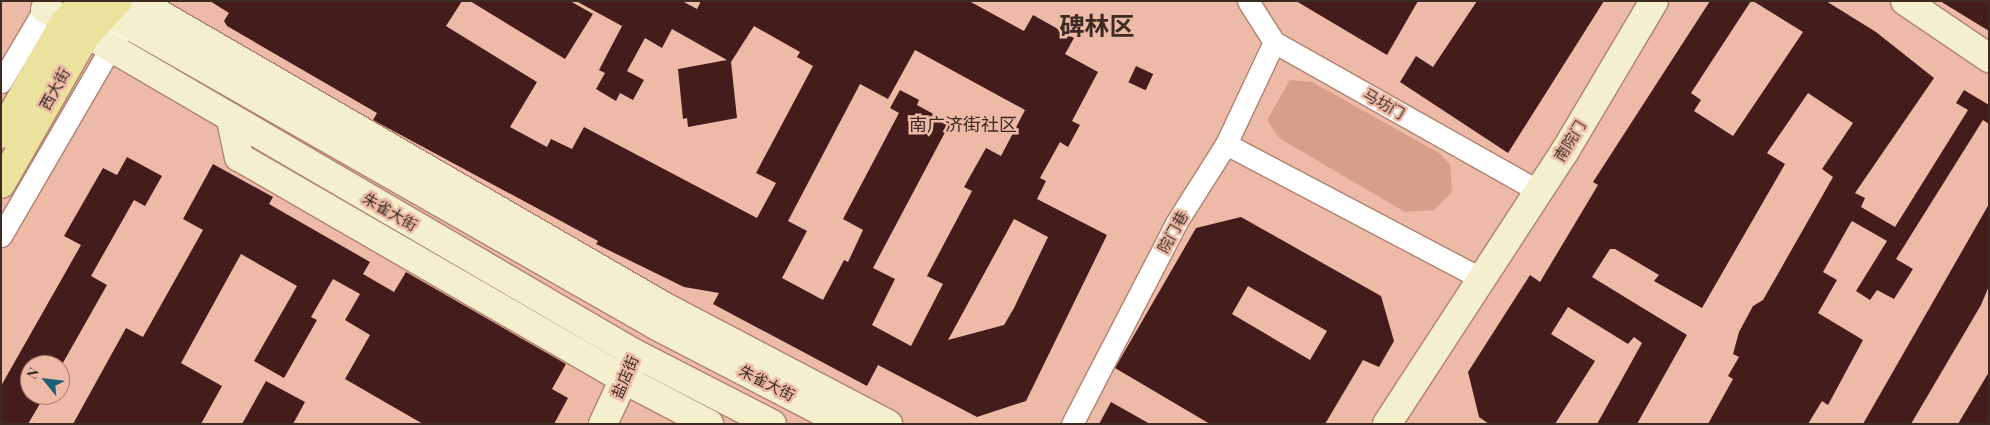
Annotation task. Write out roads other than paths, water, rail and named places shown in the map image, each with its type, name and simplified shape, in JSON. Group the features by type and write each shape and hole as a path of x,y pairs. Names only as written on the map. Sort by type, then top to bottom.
{"main road":[{"path":"64,19 80,1"},
{"name":"南院门","path":"1387,424 1482,279 1654,1"},
{"path":"1905,1 1989,58"},
{"name":"西大街","path":"1,134 64,19 116,5"},
{"name":"朱雀大街","path":"116,5 661,316 846,424"},
{"name":"西大街","path":"1,184 64,19"},
{"name":"朱雀大街","path":"64,19 231,120 634,353 772,424"},
{"path":"231,120 239,157 627,381 709,424"},
{"path":"661,316 888,424"},
{"name":"盐店街","path":"603,424 627,381 634,353 661,316"}],"street":[{"name":"马坊门","path":"1248,1 1274,42 1537,190"},
{"path":"1,82 64,19 116,5"},
{"path":"1,236 64,19"},
{"name":"院门巷","path":"1072,424 1176,223 1226,144 1274,42"},
{"path":"1226,144 1482,279"}],"district":[{"name":"碑林区","path":"1097,25"},
{"name":"南广济街社区","path":"963,124"}]}
